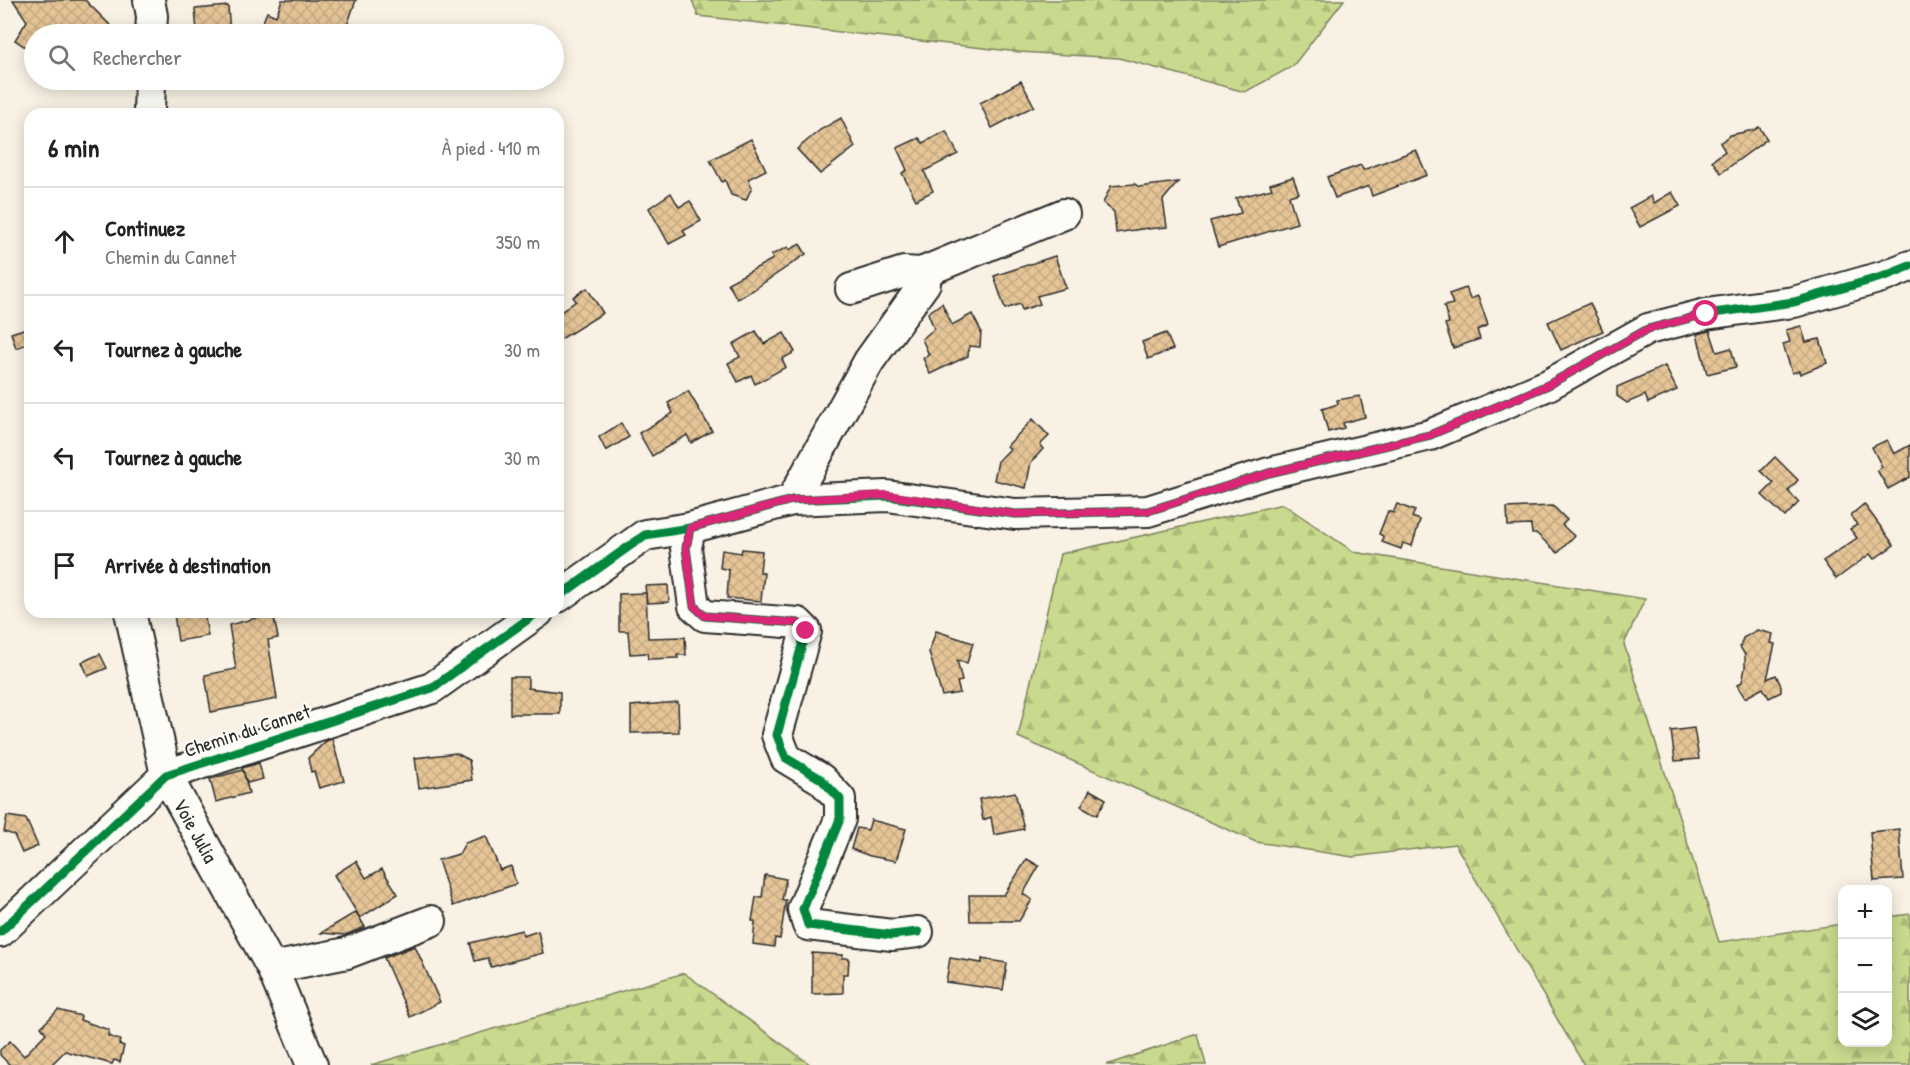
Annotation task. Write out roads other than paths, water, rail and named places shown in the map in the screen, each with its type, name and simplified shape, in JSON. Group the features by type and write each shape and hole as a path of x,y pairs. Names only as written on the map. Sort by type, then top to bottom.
{"street":[{"path":"149,0 152,24"},
{"path":"149,108 150,90"},
{"path":"851,289 904,272 921,273 1064,214"},
{"path":"564,593 645,535 690,528 792,500 887,495 1015,514 1148,511 1269,473 1430,435 1548,385 1648,329 1706,314 1794,302 1885,276 1910,266"},
{"path":"792,500 869,361 925,284 921,273"},
{"path":"690,528 686,548 694,606 705,616 798,623 806,631 777,735 786,758 821,779 840,799 840,819 803,909 808,925 892,935 918,932"},
{"name":"Voie Julia","path":"131,618 166,775 272,968 312,1065"},
{"name":"Chemin du Cannet","path":"0,932 166,775 432,688 530,618"},
{"path":"272,968 347,953 431,921"}]}
